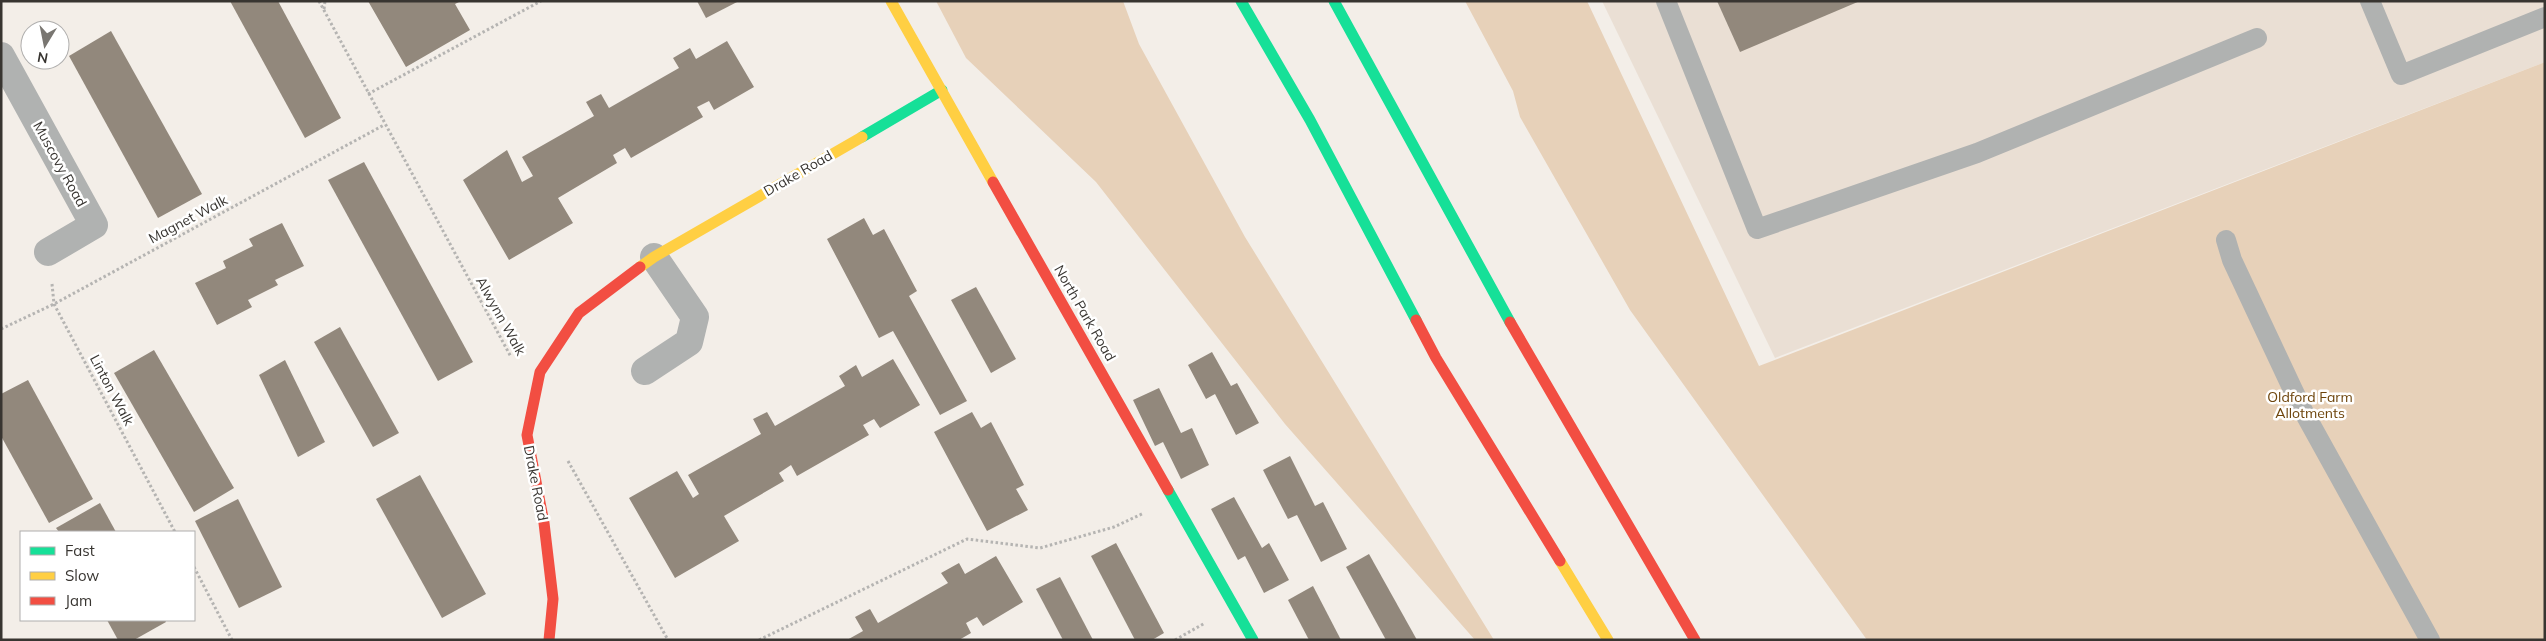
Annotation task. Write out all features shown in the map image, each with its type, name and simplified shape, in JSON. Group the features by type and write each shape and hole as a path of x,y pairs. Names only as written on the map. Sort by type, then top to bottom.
{"main road":[{"name":"North Park Road","path":"891,1 1253,640"},
{"path":"1242,1 1310,120 1436,358 1608,640"},
{"path":"1334,1 1514,328 1695,640"},
{"name":"Drake Road","path":"550,640 553,599 544,522 527,435 540,372 579,313 654,257 942,90"}],"street":[{"name":"Muscovy Road","path":"1,56 94,225 48,252"},
{"path":"644,371 689,342 695,317 654,257"}],"lane":[{"path":"1666,1 1757,229 1976,153 2257,38"},
{"path":"2370,1 2401,76 2545,17"},
{"path":"2226,240 2232,260 2301,408 2430,640"}],"path":[{"name":"Alwynn Walk","path":"319,1 533,399"},
{"path":"324,9 325,1"},
{"path":"368,94 541,1"},
{"name":"Magnet Walk","path":"1,329 54,304 384,125"},
{"name":"Linton Walk","path":"48,252 54,304 174,531"},
{"path":"567,459 668,640"},
{"path":"759,640 966,539 1040,548 1114,527 1174,499"},
{"path":"195,569 232,640"}],"shaded area":[{"path":"1602,1 2545,1 2545,62 1775,358"}],"green space":[{"path":"936,1 1123,1 1139,44 1245,237 1494,640 1475,640 1285,424 1096,182 966,58"},
{"name":"Oldford Farm Allotments","path":"1465,1 1587,1 1759,366 2545,62 2545,640 1867,640 1630,310 1520,117 1513,91"}],"building":[{"path":"230,1 278,1 341,118 305,138"},
{"path":"368,1 461,1 455,4 470,30 406,67"},
{"path":"697,1 739,1 706,18"},
{"path":"1717,1 1860,1 1740,52"},
{"path":"111,31 202,194 158,218 70,55"},
{"path":"727,41 754,87 714,110 709,101 697,107 703,117 631,158 625,148 613,155 617,163 558,198 573,223 509,260 463,180 507,150 522,182 533,176 522,157 594,116 586,102 601,94 609,108 679,68 673,58 690,48 696,59"},
{"path":"364,162 473,362 438,381 328,180"},
{"path":"864,218 873,235 884,229 917,291 909,296 967,401 940,415 893,331 879,338 827,239"},
{"path":"282,223 304,266 275,280 278,285 248,300 252,307 217,325 195,283 226,268 223,261 253,246 249,239"},
{"path":"976,287 1016,359 991,373 951,300"},
{"path":"340,327 399,433 373,447 314,342"},
{"path":"154,350 234,488 194,512 114,373"},
{"path":"1212,352 1231,386 1237,383 1259,423 1236,435 1215,394 1206,399 1188,365"},
{"path":"893,359 920,405 880,428 874,419 863,425 869,435 797,476 791,465 779,473 784,481 724,516 739,541 675,578 629,498 677,471 693,498 699,494 688,475 761,434 753,419 767,412 775,426 845,386 839,376 856,365 862,377"},
{"path":"285,360 325,442 298,457 259,375"},
{"path":"28,380 93,499 49,523 1,436 1,394"},
{"path":"1159,388 1181,433 1192,428 1209,465 1181,479 1163,442 1155,446 1133,400"},
{"path":"972,412 981,428 991,422 1024,485 1016,489 1028,510 987,531 934,432"},
{"path":"1290,456 1315,506 1323,502 1347,549 1321,562 1297,515 1288,519 1263,470"},
{"path":"420,475 486,594 442,618 376,499"},
{"path":"1234,497 1262,548 1269,543 1289,580 1264,593 1245,556 1238,560 1211,509"},
{"path":"238,499 282,587 239,608 195,521"},
{"path":"100,503 115,531 58,531 56,528"},
{"path":"1116,543 1164,633 1152,640 1135,640 1091,556"},
{"path":"1369,554 1417,640 1386,640 1346,567"},
{"path":"996,556 1023,602 983,626 977,617 966,623 971,633 959,640 847,640 863,631 855,617 870,609 878,623 948,583 941,573 959,563 965,574"},
{"path":"1060,577 1093,640 1063,640 1036,589"},
{"path":"1313,586 1341,640 1309,640 1288,600"},
{"path":"108,621 166,622 134,640 118,640"}],"traffic: fast":[{"path":"1241,1 1310,120 1416,320"},
{"path":"1334,1 1510,322"},
{"path":"862,137 942,90"},
{"path":"1168,490 1253,640"}],"traffic: slow":[{"path":"891,1 993,182"},
{"path":"640,267 654,257 862,137"},
{"path":"1560,561 1608,640"}],"traffic: jam":[{"path":"993,182 1168,490"},
{"path":"549,640 553,599 544,523 527,435 540,372 579,313 640,267"},
{"path":"1416,320 1436,358 1560,561"},
{"path":"1510,322 1695,640"}]}
